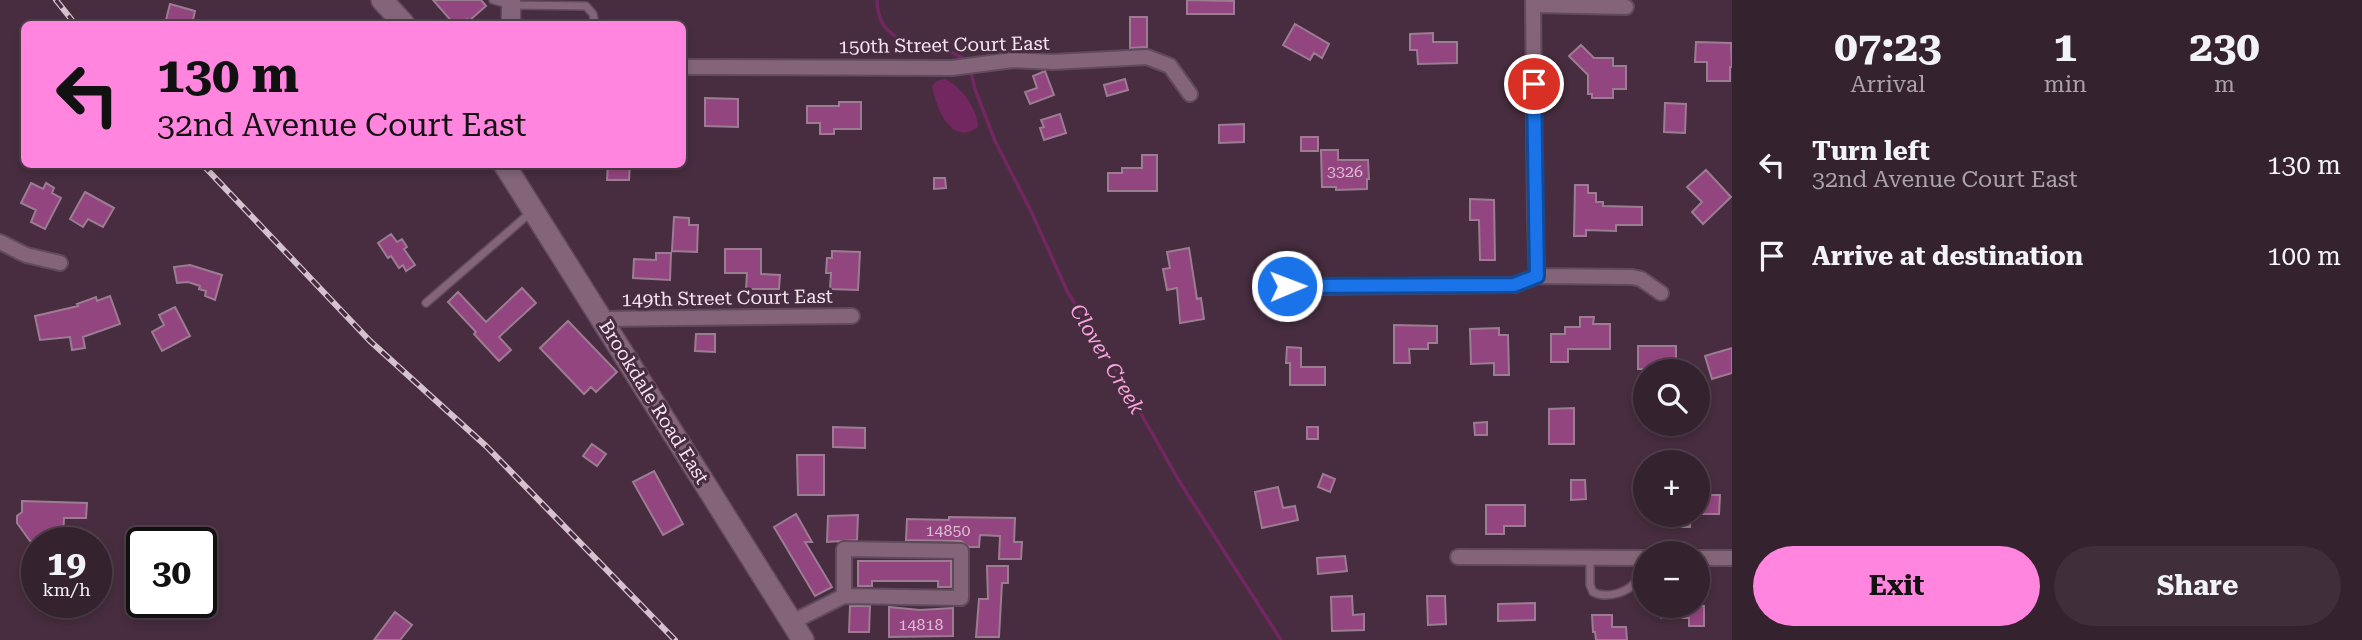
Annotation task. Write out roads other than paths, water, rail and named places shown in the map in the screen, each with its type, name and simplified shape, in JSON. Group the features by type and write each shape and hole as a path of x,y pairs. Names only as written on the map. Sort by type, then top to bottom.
{"main road":[{"path":"382,0 401,21"},
{"name":"Brookdale Road East","path":"509,168 797,631"}],"street":[{"path":"511,2 511,21"},
{"path":"1537,276 1533,2 1626,7"},
{"name":"150th Street Court East","path":"686,67 953,68 1013,60 1053,62 1147,57 1170,66 1190,94"},
{"path":"0,242 26,255 60,263"},
{"path":"1287,286 1514,285 1537,276 1632,277 1641,279 1661,293"},
{"name":"149th Street Court East","path":"602,319 852,316"},
{"path":"797,631 844,596 961,598 961,551 844,549 844,596"},
{"path":"1458,557 1633,558"},
{"path":"1710,558 1732,558"}],"lane":[{"path":"493,0 586,6 593,14 594,21"},
{"path":"426,303 534,210"},
{"path":"1590,558 1590,585 1593,592 1601,596 1623,592 1633,585"}],"waterway":[{"path":"877,0 883,25 898,38 946,50 968,62"},
{"name":"Clover Creek","path":"970,69 995,141 1031,211 1067,291 1181,484 1281,640"}],"railway":[{"path":"56,0 73,21"},
{"path":"206,168 370,341 486,446 675,640"}]}
